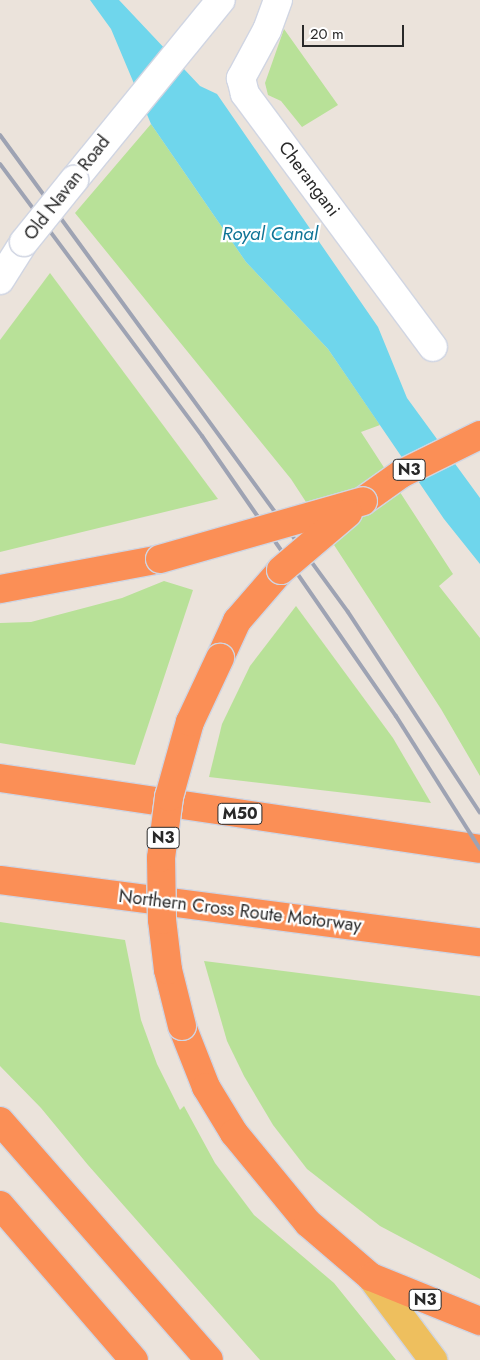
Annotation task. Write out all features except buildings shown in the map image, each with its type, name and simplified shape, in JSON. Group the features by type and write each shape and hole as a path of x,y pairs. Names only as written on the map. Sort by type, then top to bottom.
{"highway":[{"name":"N3","path":"469,440 401,474 363,501 281,570 237,621 190,722 169,797 161,858 162,920 168,970 182,1026 206,1087 234,1133 308,1223 371,1277 480,1321"},
{"path":"0,589 160,559 363,501"},
{"name":"M50","path":"0,778 480,849"},
{"name":"Northern Cross Route Motorway","path":"0,880 480,942"},
{"path":"0,1121 209,1360"},
{"path":"0,1205 128,1355"}],"main road":[{"path":"371,1277 433,1360"}],"street":[{"name":"Old Navan Road","path":"0,280 24,242 220,0"},
{"name":"Cherangani","path":"278,0 267,30 241,78 245,94 434,347"}],"green space":[{"path":"284,29 338,105 302,127 281,101 268,95 265,83"},
{"path":"151,124 246,262 328,349 380,425 361,432 453,574 439,586 480,638 480,776 441,709 291,479 75,213"},
{"path":"50,273 218,499 0,552 0,340"},
{"path":"164,581 193,590 135,765 0,743 0,623 31,622 122,598"},
{"path":"296,606 393,738 431,803 209,777 222,724 250,666"},
{"path":"0,922 125,940 141,1020 157,1064 180,1110 184,1106 215,1163 254,1215 334,1283 396,1360 260,1360 88,1165 41,1108 0,1066"},
{"path":"204,961 480,996 480,1279 380,1226 307,1169 273,1125 244,1076 227,1041"}],"water":[{"name":"Royal Canal","path":"90,0 119,0 200,86 217,94 378,327 407,398 480,498 480,564 444,519 328,349 246,262 151,124 111,29"}],"railway":[{"path":"0,135 348,612 480,813"},
{"path":"0,164 202,436 396,716 480,849"}]}
